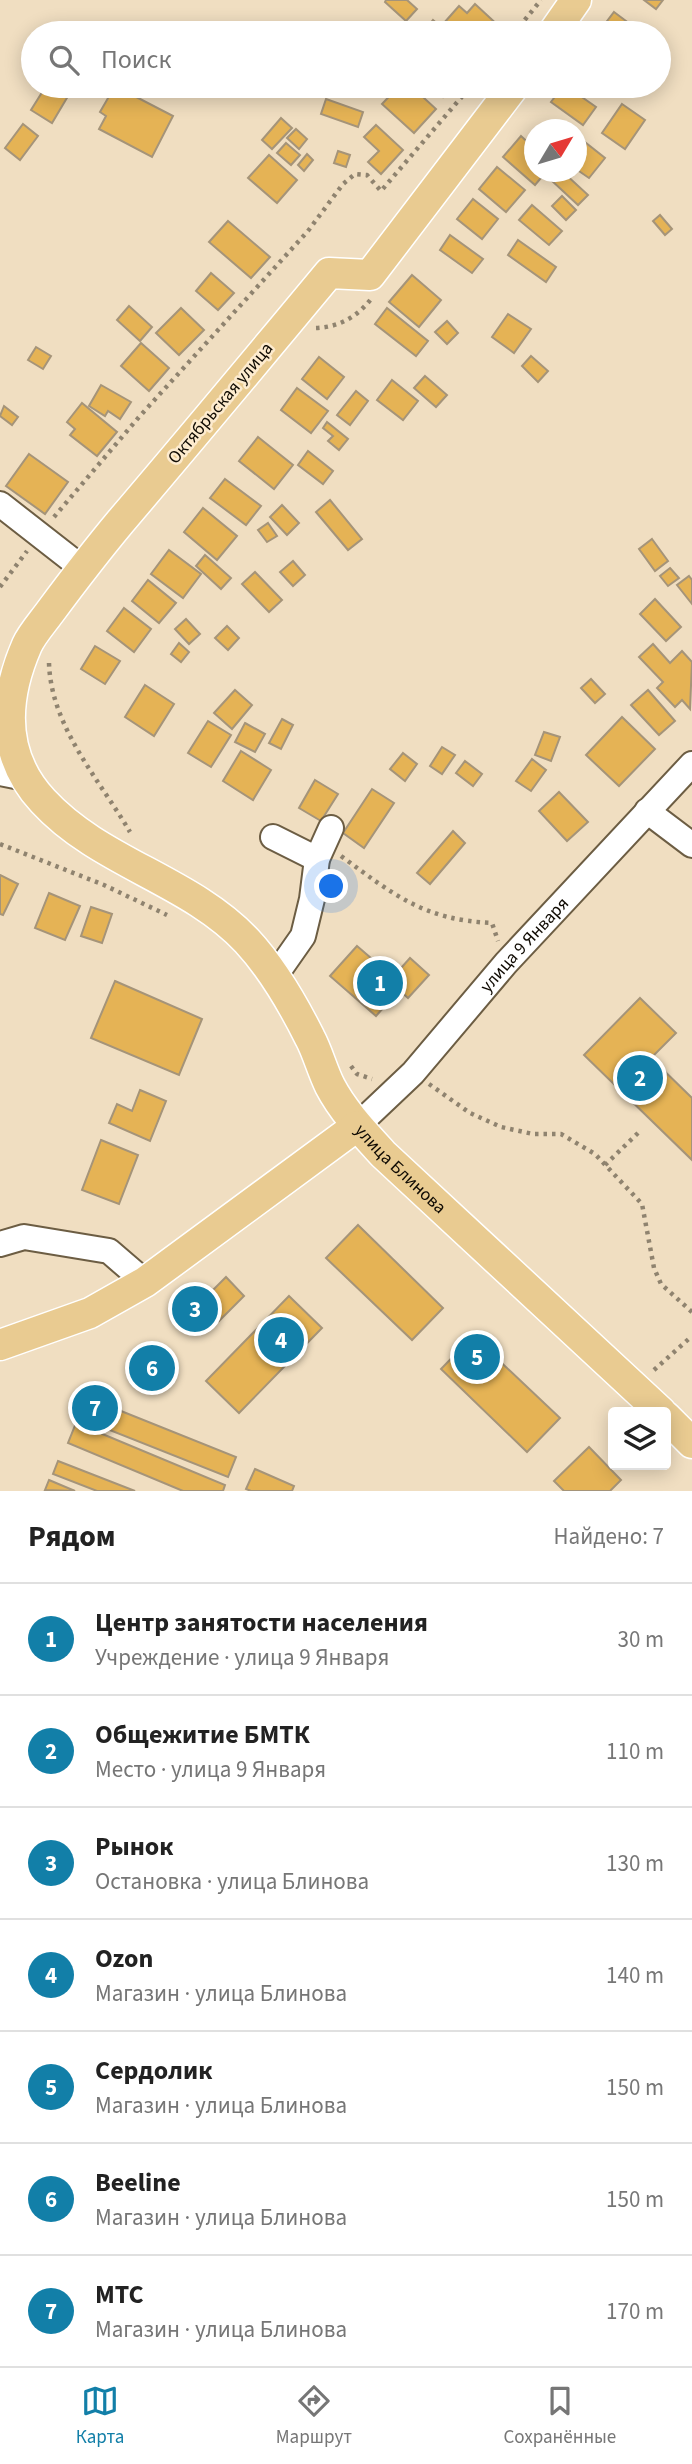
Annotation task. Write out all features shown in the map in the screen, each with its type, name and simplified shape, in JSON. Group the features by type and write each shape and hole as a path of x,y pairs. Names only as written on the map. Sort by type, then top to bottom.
{"main road":[{"path":"561,21 576,0"},
{"name":"Октябрьская улица","path":"357,1126 330,1087 311,1039 275,976 247,940 210,909 81,835 12,775 8,686 27,643 82,568 329,273 370,275 505,98"},
{"name":"улица Блинова","path":"0,1345 90,1313 145,1282 357,1126 393,1163 656,1407"},
{"path":"671,1422 691,1440"}],"street":[{"path":"0,504 82,568"},
{"name":"улица 9 Января","path":"357,1126 413,1073 506,963 692,764"},
{"path":"647,811 692,845"},
{"path":"273,837 324,843 303,936 275,976"},
{"path":"0,1244 24,1237 109,1251 145,1282"}],"path":[{"path":"524,21 541,0"},
{"path":"0,587 40,534 139,417 308,231 343,184 355,174 367,175 381,191 461,98"},
{"path":"305,327 334,326 360,313 376,293"},
{"path":"49,660 50,683 60,718 134,840"},
{"path":"324,843 390,892 427,912 467,922 492,923 506,963"},
{"path":"0,844 104,885 174,919"},
{"path":"349,1063 356,1074 370,1080 413,1073 470,1113 501,1127 533,1134 561,1135 595,1154 642,1204 654,1268 661,1284 692,1312"},
{"path":"606,1165 638,1133"},
{"path":"635,1387 692,1336"}],"building":[{"path":"407,0 417,9 406,21 385,2"},
{"path":"644,0 663,0 656,9"},
{"path":"475,4 493,21 446,21 459,6 467,13"},
{"path":"614,12 626,21 607,21"},
{"path":"38,98 67,98 52,123 31,110"},
{"path":"108,98 138,98 173,116 152,157 99,129 106,116 100,112"},
{"path":"388,98 424,98 436,109 414,133 382,104"},
{"path":"554,98 583,98 596,107 587,119 575,119 551,102"},
{"path":"326,99 363,112 358,127 321,114"},
{"path":"622,104 645,120 625,149 602,133"},
{"path":"281,118 292,128 272,149 262,140"},
{"path":"23,124 38,136 20,160 5,148"},
{"path":"376,125 403,150 381,174 368,162 379,151 364,137"},
{"path":"296,129 307,139 299,149 287,138"},
{"path":"521,136 524,139 524,175 503,157"},
{"path":"286,143 300,155 291,165 277,153"},
{"path":"587,144 605,158 589,178 587,177"},
{"path":"338,151 350,155 346,167 334,163"},
{"path":"307,154 313,160 304,171 298,165"},
{"path":"269,155 297,180 277,203 248,178"},
{"path":"497,167 525,190 506,212 479,189"},
{"path":"553,182 574,182 588,195 578,205"},
{"path":"562,196 576,210 566,220 552,206"},
{"path":"473,199 498,219 482,239 457,219"},
{"path":"532,205 562,231 549,245 519,220"},
{"path":"660,215 672,229 665,235 653,221"},
{"path":"228,221 270,257 251,278 209,242"},
{"path":"450,235 483,259 472,273 440,250"},
{"path":"518,240 556,267 546,282 508,255"},
{"path":"211,273 234,293 218,310 196,291"},
{"path":"412,275 441,300 419,327 389,302"},
{"path":"129,306 152,327 140,341 117,320"},
{"path":"181,308 204,330 179,355 156,333"},
{"path":"387,308 428,341 416,356 375,324"},
{"path":"508,314 531,329 514,353 492,337"},
{"path":"447,321 458,333 447,344 435,332"},
{"path":"141,343 169,368 149,391 121,366"},
{"path":"36,347 51,356 43,369 28,360"},
{"path":"531,356 548,371 538,382 522,366"},
{"path":"319,357 344,377 327,399 302,379"},
{"path":"425,376 447,395 436,407 414,388"},
{"path":"392,380 418,401 403,420 377,400"},
{"path":"101,385 131,402 120,419 108,411 105,416 89,406"},
{"path":"297,388 328,411 311,433 281,410"},
{"path":"356,391 368,401 350,425 337,415"},
{"path":"82,403 117,432 97,456 70,435 75,429 67,422"},
{"path":"4,406 18,417 12,425 0,416"},
{"path":"327,422 348,439 339,450 328,441 333,436 323,428"},
{"path":"258,437 293,465 274,489 239,461"},
{"path":"308,451 333,471 323,484 298,465"},
{"path":"29,454 68,482 45,514 6,486"},
{"path":"225,479 261,506 246,525 210,498"},
{"path":"330,500 362,539 348,550 316,512"},
{"path":"282,505 299,523 287,535 270,517"},
{"path":"203,508 237,536 217,560 184,532"},
{"path":"268,523 277,536 267,542 258,530"},
{"path":"652,539 668,561 655,571 639,549"},
{"path":"169,550 201,574 183,598 151,574"},
{"path":"205,555 231,578 221,589 196,566"},
{"path":"293,561 305,575 293,586 280,572"},
{"path":"670,568 679,578 668,586 660,576"},
{"path":"255,572 282,600 269,612 242,584"},
{"path":"689,576 692,580 692,604 677,585"},
{"path":"148,580 176,603 159,623 132,601"},
{"path":"655,599 681,627 666,641 640,614"},
{"path":"124,608 151,629 134,652 107,631"},
{"path":"186,619 200,634 189,644 175,629"},
{"path":"227,626 239,638 228,650 215,638"},
{"path":"179,643 189,652 181,662 171,654"},
{"path":"653,644 670,663 682,651 692,662 690,709 682,700 675,707 657,688 663,682 639,657"},
{"path":"95,646 120,661 105,684 81,669"},
{"path":"591,679 605,694 595,703 581,688"},
{"path":"145,685 174,704 154,736 125,717"},
{"path":"235,690 252,705 232,729 214,713"},
{"path":"648,690 675,721 659,735 631,705"},
{"path":"622,717 655,749 619,786 586,755"},
{"path":"282,719 293,725 281,749 269,743"},
{"path":"208,721 231,735 211,767 188,753"},
{"path":"245,723 265,734 255,752 235,742"},
{"path":"544,732 560,737 551,761 535,755"},
{"path":"442,747 455,755 442,774 430,766"},
{"path":"241,751 271,770 253,800 223,781"},
{"path":"403,753 417,764 405,781 390,769"},
{"path":"532,759 546,770 531,791 516,781"},
{"path":"465,761 482,774 473,786 456,773"},
{"path":"315,780 338,794 321,821 299,808"},
{"path":"372,789 394,803 364,848 343,833"},
{"path":"559,792 588,822 567,841 539,811"},
{"path":"453,831 465,843 430,884 417,873"},
{"path":"0,875 18,884 3,915 0,914"},
{"path":"49,893 80,906 65,940 35,928"},
{"path":"91,907 112,914 102,943 81,936"},
{"path":"357,946 393,977 410,958 429,975 408,998 399,990 376,1016 330,976"},
{"path":"115,981 202,1019 179,1075 91,1038"},
{"path":"640,998 676,1033 651,1058 692,1098 692,1160 584,1055"},
{"path":"140,1090 166,1101 150,1141 109,1123 117,1104 132,1111"},
{"path":"101,1140 138,1155 119,1204 82,1190"},
{"path":"358,1225 443,1308 412,1340 326,1258"},
{"path":"226,1277 244,1296 219,1321 201,1302"},
{"path":"289,1296 322,1328 239,1413 206,1381"},
{"path":"473,1336 560,1418 527,1452 441,1369"},
{"path":"151,1355 172,1367 161,1387 140,1376"},
{"path":"92,1395 107,1401 97,1422 83,1415"},
{"path":"111,1407 236,1457 228,1477 102,1427"},
{"path":"76,1423 225,1485 223,1491 183,1491 68,1443"},
{"path":"589,1447 608,1467 608,1470 621,1480 610,1491 564,1491 554,1481"},
{"path":"58,1461 135,1491 97,1491 53,1474"},
{"path":"255,1469 294,1486 292,1491 246,1489"},
{"path":"49,1480 75,1491 45,1490"}],"place":[{"name":"Центр занятости населения","path":"380,983"},
{"name":"Общежитие БМТК","path":"640,1078"},
{"name":"Рынок","path":"195,1309"},
{"name":"Ozon","path":"281,1340"},
{"name":"Сердолик","path":"477,1357"},
{"name":"Beeline","path":"152,1368"},
{"name":"МТС","path":"95,1408"}]}
